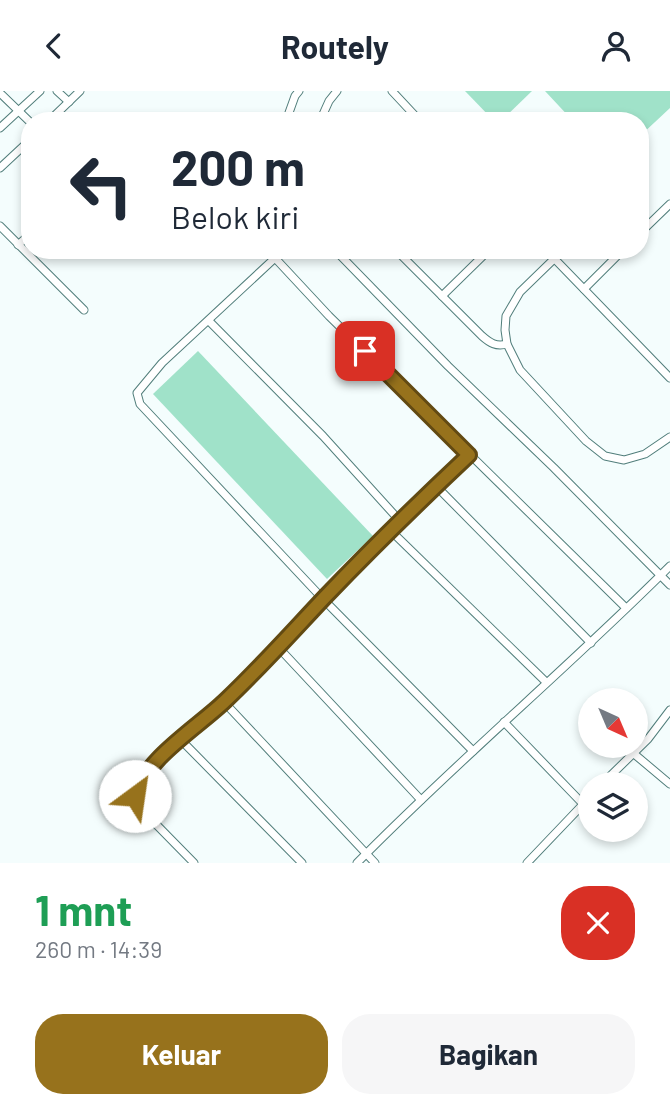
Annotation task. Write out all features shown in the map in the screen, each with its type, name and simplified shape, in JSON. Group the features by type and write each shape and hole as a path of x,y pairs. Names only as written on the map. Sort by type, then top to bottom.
{"lane":[{"path":"0,128 40,91"},
{"path":"58,91 69,102"},
{"path":"58,112 80,91"},
{"path":"289,112 299,91"},
{"path":"324,112 337,91"},
{"path":"393,91 412,112"},
{"path":"0,93 21,114"},
{"path":"0,168 21,148"},
{"path":"649,224 670,204"},
{"path":"0,226 21,247"},
{"path":"33,259 84,310"},
{"path":"274,259 146,380 137,393 140,404 323,599 473,751"},
{"path":"276,259 329,316 626,608"},
{"path":"344,259 670,585"},
{"path":"405,259 491,343 500,346 507,344"},
{"path":"442,296 480,259"},
{"path":"670,378 554,259 520,292 506,316 507,344 520,370 586,441 606,456 624,460 645,454 670,437"},
{"path":"584,289 614,259"},
{"path":"209,321 323,436 400,521"},
{"path":"194,863 143,811 135,796 138,785 149,769 224,702 390,530 469,455"},
{"path":"436,486 591,643"},
{"path":"390,530 547,682"},
{"path":"357,863 670,566"},
{"path":"278,647 421,800"},
{"path":"224,702 375,863"},
{"path":"648,739 670,710"},
{"path":"504,722 578,799"},
{"path":"180,739 302,863"},
{"path":"614,772 628,758"},
{"path":"639,758 670,784"},
{"path":"527,863 578,809"}],"building":[{"path":"465,91 532,91 510,112 485,112"},
{"path":"545,91 670,91 670,108 649,128 649,112 565,112"},
{"path":"198,351 373,536 327,579 153,394"}],"route":[{"path":"135,796 138,785 149,769 224,702 390,530 469,455 365,351"}]}
